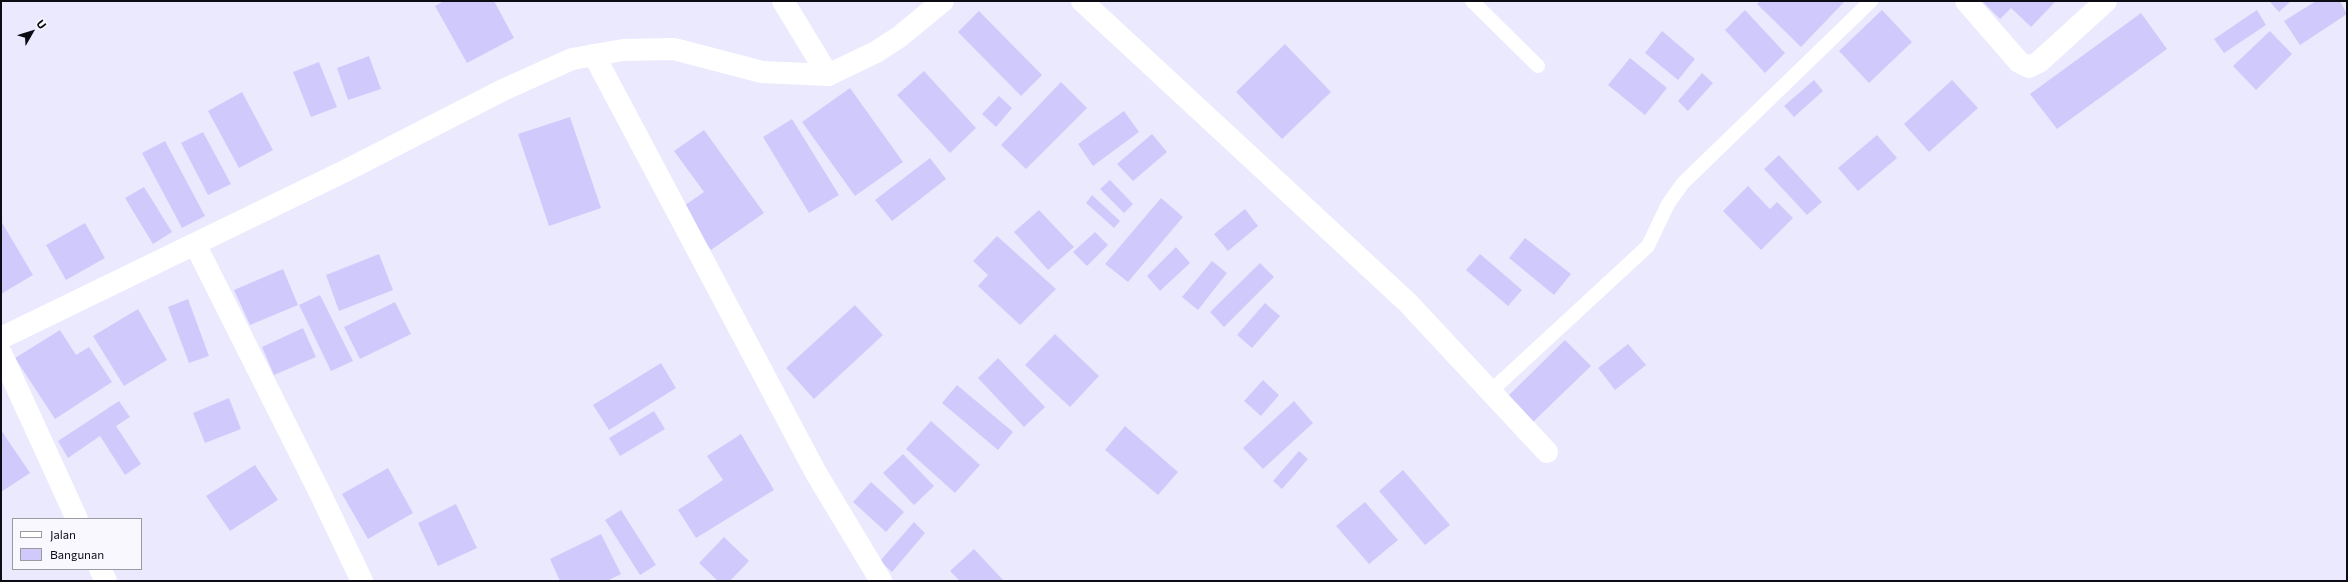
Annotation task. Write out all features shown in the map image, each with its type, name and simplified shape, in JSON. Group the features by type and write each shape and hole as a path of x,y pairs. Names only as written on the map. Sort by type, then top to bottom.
{"street":[{"path":"783,1 828,75"},
{"path":"1,338 348,170 503,90 572,59 623,50 674,49 762,72 828,75 876,52 900,37 942,1"},
{"path":"1082,1 1408,303 1547,452"},
{"path":"1966,1 2019,62 2029,67 2039,62 2106,1"},
{"path":"594,55 816,473 881,581"},
{"path":"195,244 317,486 362,581"},
{"path":"1,353 76,518"},
{"path":"100,570 106,581"}],"lane":[{"path":"1472,1 1538,66"},
{"path":"1491,391 1648,246 1668,204 1683,183 1871,1"}],"building":[{"path":"444,1 494,1 514,38 467,63 435,6"},
{"path":"1760,1 1845,1 1801,47 1757,4"},
{"path":"1982,1 2056,1 2031,27 2011,8 2000,19"},
{"path":"2269,1 2291,1 2279,12"},
{"path":"2316,1 2340,1 2347,14 2300,45 2284,21"},
{"path":"1745,10 1785,53 1765,73 1725,30"},
{"path":"1882,10 1912,42 1869,83 1839,51"},
{"path":"2257,10 2266,25 2224,53 2214,39"},
{"path":"979,11 1042,75 1021,96 958,32"},
{"path":"2141,13 2167,49 2057,129 2030,94"},
{"path":"1662,31 1695,59 1678,80 1645,53"},
{"path":"2270,31 2292,54 2256,90 2233,66"},
{"path":"1285,44 1331,92 1282,139 1236,92"},
{"path":"369,56 381,89 348,100 337,68"},
{"path":"1630,58 1667,88 1645,115 1608,85"},
{"path":"319,62 337,107 311,117 293,72"},
{"path":"924,71 976,128 950,153 897,95"},
{"path":"1702,73 1713,83 1688,111 1678,101"},
{"path":"1814,80 1823,91 1794,117 1784,106"},
{"path":"1952,80 1978,108 1929,152 1904,124"},
{"path":"1061,82 1087,108 1026,169 1001,145"},
{"path":"850,88 903,162 855,196 802,122"},
{"path":"242,92 273,150 239,168 208,111"},
{"path":"999,96 1012,108 996,127 982,114"},
{"path":"1124,111 1139,132 1093,166 1078,144"},
{"path":"570,117 601,208 549,226 518,134"},
{"path":"792,119 839,195 809,213 763,137"},
{"path":"704,130 764,213 711,250 681,208 704,192 674,151"},
{"path":"203,132 231,184 208,195 181,143"},
{"path":"1152,134 1167,152 1133,181 1117,164"},
{"path":"1877,135 1897,158 1858,191 1838,168"},
{"path":"165,141 205,216 182,228 142,153"},
{"path":"1779,155 1822,202 1807,215 1764,169"},
{"path":"930,158 946,179 892,221 875,200"},
{"path":"1110,180 1133,204 1124,213 1100,189"},
{"path":"1748,186 1770,209 1777,202 1793,218 1761,250 1723,211"},
{"path":"144,187 172,232 153,244 125,198"},
{"path":"1092,195 1120,221 1114,228 1086,203"},
{"path":"1161,198 1183,217 1128,282 1105,264"},
{"path":"1245,209 1258,226 1228,251 1214,234"},
{"path":"1039,210 1074,247 1048,270 1014,232"},
{"path":"1,221 33,275 1,294"},
{"path":"85,223 105,258 66,280 46,245"},
{"path":"1095,232 1108,245 1087,266 1073,252"},
{"path":"997,236 1056,289 1020,325 978,286 988,275 973,261"},
{"path":"1525,238 1571,274 1554,295 1509,258"},
{"path":"1176,247 1190,263 1160,291 1147,276"},
{"path":"379,254 393,290 339,311 326,275"},
{"path":"1480,254 1522,290 1508,306 1466,270"},
{"path":"1212,261 1227,273 1198,310 1182,297"},
{"path":"1260,263 1274,277 1224,327 1210,312"},
{"path":"283,269 298,305 250,325 234,290"},
{"path":"320,295 353,361 331,371 299,305"},
{"path":"188,299 209,356 189,363 168,307"},
{"path":"395,302 411,334 360,359 344,327"},
{"path":"1265,303 1280,316 1252,348 1237,335"},
{"path":"855,305 883,335 814,399 786,368"},
{"path":"138,309 167,360 124,386 93,336"},
{"path":"303,328 316,357 274,375 262,347"},
{"path":"60,330 76,355 89,347 112,382 55,419 15,358"},
{"path":"1055,334 1099,376 1070,407 1025,365"},
{"path":"1565,340 1591,366 1533,422 1508,396"},
{"path":"1628,344 1646,365 1615,390 1598,368"},
{"path":"998,358 1045,407 1024,427 978,378"},
{"path":"661,363 676,388 609,430 593,405"},
{"path":"1263,380 1279,395 1261,416 1244,401"},
{"path":"957,385 1013,432 998,450 942,403"},
{"path":"229,398 241,429 205,443 193,413"},
{"path":"119,401 130,417 116,426 141,464 125,475 100,436 68,458 58,441"},
{"path":"1294,401 1313,423 1263,469 1243,448"},
{"path":"654,411 665,429 620,456 609,438"},
{"path":"931,421 980,465 955,493 906,449"},
{"path":"1125,426 1178,472 1158,495 1105,450"},
{"path":"1,430 30,473 1,492"},
{"path":"741,434 774,490 696,538 678,510 723,480 707,456"},
{"path":"1299,451 1308,459 1282,489 1273,481"},
{"path":"903,454 934,486 914,505 883,473"},
{"path":"255,465 278,500 230,531 206,496"},
{"path":"388,468 413,513 368,539 342,494"},
{"path":"1403,470 1450,525 1425,545 1379,491"},
{"path":"871,482 904,512 886,532 853,502"},
{"path":"1365,502 1398,540 1369,564 1336,526"},
{"path":"456,504 477,548 438,566 418,523"},
{"path":"621,510 656,565 640,575 605,520"},
{"path":"914,522 925,533 892,572 880,561"},
{"path":"601,534 621,574 607,581 560,581 550,559"},
{"path":"724,537 749,561 730,581 718,581 699,563"},
{"path":"974,549 1004,581 960,581 950,571"}]}
